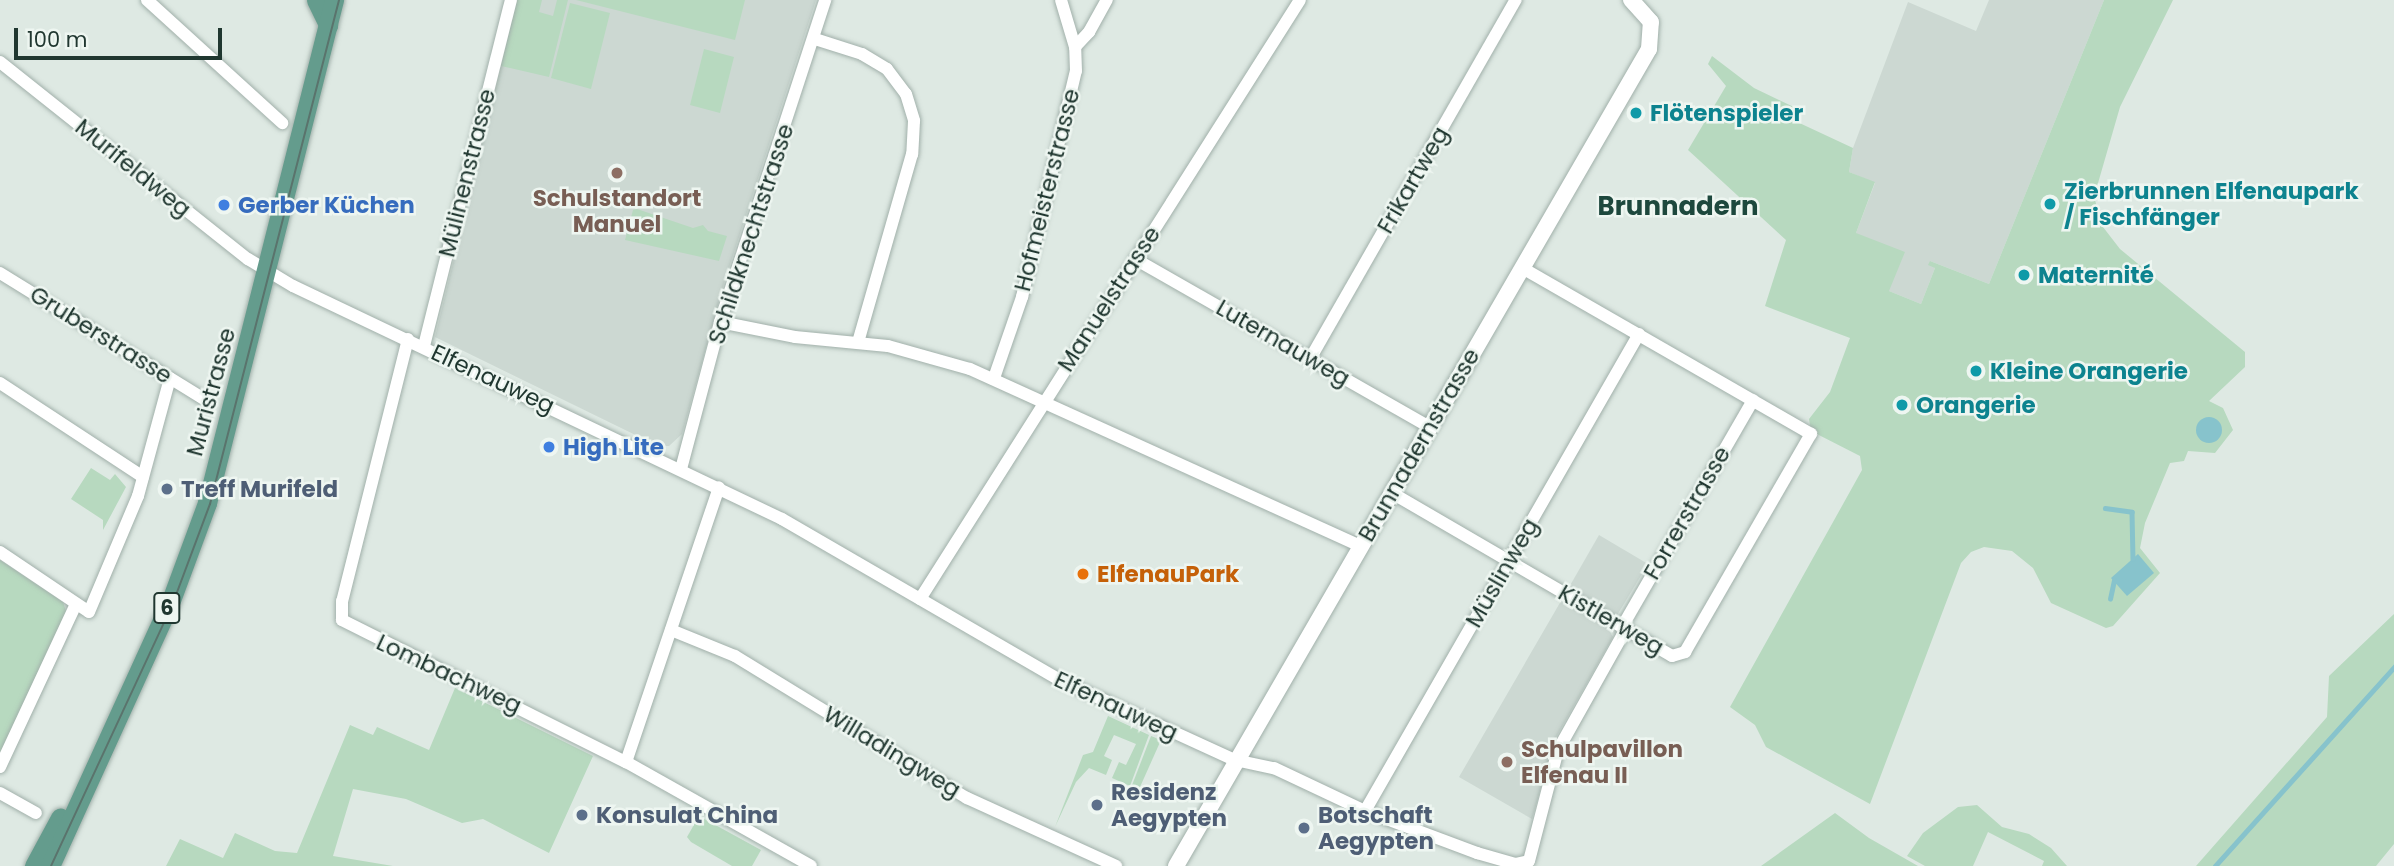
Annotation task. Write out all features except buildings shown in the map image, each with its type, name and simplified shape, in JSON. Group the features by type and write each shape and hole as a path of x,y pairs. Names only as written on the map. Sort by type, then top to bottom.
{"main road":[{"path":"316,0 328,25"},
{"name":"Muristrasse","path":"50,866 189,554 267,272 334,0"},
{"name":"Muristrasse","path":"34,866 60,817 88,781"}],"street":[{"path":"147,0 282,123"},
{"name":"Mülinenstrasse","path":"424,346 511,0"},
{"name":"Schildknechtstrasse","path":"681,469 720,321 815,39 825,0"},
{"name":"Hofmeisterstrasse","path":"994,378 1022,297 1076,71 1075,47 1060,0"},
{"path":"1075,47 1089,32 1107,0"},
{"name":"Manuelstrasse","path":"920,599 1300,0"},
{"name":"Frikartweg","path":"1310,359 1516,0"},
{"name":"Brunnadernstrasse","path":"1176,866 1235,760 1650,49 1651,22 1631,0"},
{"path":"815,39 862,54 887,69 906,94 914,121 912,153 858,342"},
{"name":"Murifeldweg","path":"0,62 267,272"},
{"name":"Luternauweg","path":"1135,259 1430,427"},
{"path":"1522,268 1752,400"},
{"name":"Elfenauweg","path":"267,272 808,532 1041,671 1235,760 1274,768 1365,811 1477,853 1515,864 1532,863"},
{"name":"Gruberstrasse","path":"0,273 202,398"},
{"path":"720,321 795,337 858,342 926,354 994,378 1042,404 1360,546"},
{"name":"Müslinweg","path":"1365,811 1639,334"},
{"name":"Lombachweg","path":"408,339 342,601 342,620 626,762 811,866"},
{"name":"Muristrasse","path":"76,604 89,612 144,477 170,378"},
{"path":"0,383 144,477"},
{"name":"Kistlerweg","path":"1392,493 1672,656 1683,654 1811,434 1752,400"},
{"name":"Forrerstrasse","path":"1532,863 1558,750 1752,400"},
{"path":"626,762 719,487"},
{"path":"0,552 76,604 0,767"},
{"name":"Willadingweg","path":"671,630 735,656 967,798 1116,866"},
{"path":"0,793 36,813"}],"shaded area":[{"name":"Schulstandort Manuel","path":"517,0 816,0 724,283 682,434 669,446 658,446 435,337"},
{"path":"1989,0 2104,0 1989,284 1930,261 1935,268 1921,304 1889,291 1856,233 1875,183 1849,172 1853,148 1908,2 1976,31"},
{"path":"1599,535 1648,564 1616,617 1568,589"},
{"path":"1561,601 1609,630 1613,637 1555,739 1532,819 1459,777"}],"green space":[{"path":"517,0 542,0 539,12 553,16 557,0 568,0 549,77 501,66"},
{"path":"576,0 745,0 735,40"},
{"path":"2104,0 2173,0 2120,107 2094,197 2103,227 2120,249 2245,352 2245,367 2209,401 2223,408 2233,430 2215,453 2188,451 2184,461 2170,463 2145,523 2140,548 2160,573 2113,626 2106,628 2051,603 2033,568 2012,551 1984,547 1971,552 1961,563 1870,804 1766,747 1755,725 1730,707 1862,470 1860,456 1811,431 1809,419 1830,392 1850,338 1765,306 1786,240 1688,150 1726,86 1708,64 1712,56 1754,88 1798,109 1793,120 1853,148 1849,172 1875,182 1856,233 1905,252 1889,291 1921,304 1935,268 1928,265 1930,261 1989,284"},
{"path":"570,3 610,13 591,89 551,78"},
{"path":"704,49 734,57 720,113 690,105"},
{"path":"637,209 693,228 703,225 708,231 727,236 719,261 625,240 633,210"},
{"path":"91,468 110,480 115,474 126,487 103,530 103,520 71,499"},
{"path":"0,560 63,602 66,611 0,757"},
{"path":"2394,614 2394,844 2376,866 2196,866 2327,717 2329,676"},
{"path":"455,688 593,756 549,853 483,819 462,823 406,799 353,789 333,856 393,866 166,866 180,839 223,858 235,833 275,851 297,853 350,725 373,735 377,727 429,750"},
{"path":"1108,716 1149,735 1130,786 1112,778 1119,762 1126,765 1136,744 1114,735 1104,756 1112,760 1106,775 1089,768 1076,782 1055,827 1083,755 1093,752"},
{"path":"1151,736 1161,740 1136,796 1129,793"},
{"path":"1977,805 2002,827 2029,834 2051,848 2067,866 2042,866 2044,861 1988,832 1973,866 1925,866 1907,856 1923,833 1958,807"},
{"path":"1835,813 1869,838 1918,866 1761,866"},
{"path":"699,816 761,850 752,866 732,866 691,842 687,837"}],"water":[{"path":"2209,417 2218,421 2222,430 2218,439 2209,443 2200,439 2196,430 2200,421"},
{"path":"2138,554 2154,573 2127,596 2111,578"}],"waterway":[{"path":"2105,508 2132,512 2133,559"},
{"path":"2110,599 2114,580"},
{"path":"2215,866 2394,667"}],"tram line":[{"path":"51,866 173,603 210,504 339,0"}],"place":[{"name":"Flötenspieler","path":"1636,113"},
{"name":"Schulstandort Manuel","path":"617,173"},
{"name":"Zierbrunnen Elfenaupark / Fischfänger","path":"2050,204"},
{"name":"Gerber Küchen","path":"224,205"},
{"name":"Maternité","path":"2024,275"},
{"name":"Kleine Orangerie","path":"1976,371"},
{"name":"Orangerie","path":"1902,405"},
{"name":"High Lite","path":"549,447"},
{"name":"Treff Murifeld","path":"167,489"},
{"name":"ElfenauPark","path":"1083,574"},
{"name":"Schulpavillon Elfenau II","path":"1507,762"},
{"name":"Residenz Aegypten","path":"1097,805"},
{"name":"Konsulat China","path":"582,815"},
{"name":"Botschaft Aegypten","path":"1304,828"}],"district":[{"name":"Brunnadern","path":"1678,207"}]}
